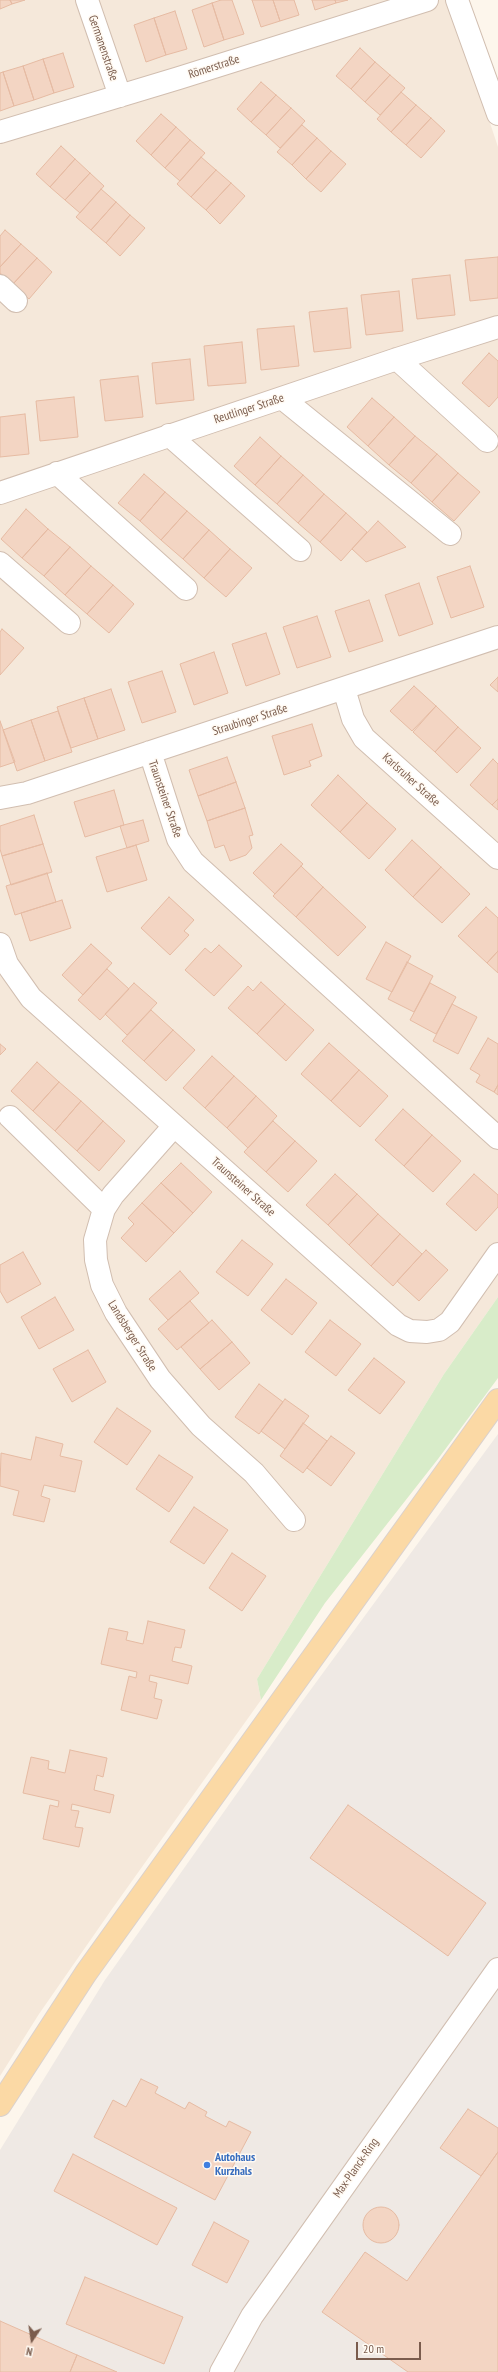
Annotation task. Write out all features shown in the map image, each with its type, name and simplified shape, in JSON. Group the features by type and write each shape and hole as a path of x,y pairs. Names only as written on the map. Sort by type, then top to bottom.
{"main road":[{"path":"0,2105 86,1973 498,1400"}],"street":[{"name":"Germanenstraße","path":"87,0 120,96"},
{"name":"Römerstraße","path":"0,132 427,0"},
{"path":"457,0 498,114"},
{"path":"0,286 16,301"},
{"name":"Reutlinger Straße","path":"0,493 397,359 498,327"},
{"path":"397,359 486,441"},
{"path":"282,398 450,534"},
{"path":"169,435 300,550"},
{"path":"57,473 186,589"},
{"path":"0,563 69,623"},
{"name":"Straubinger Straße","path":"0,798 27,793 498,637"},
{"name":"Karlsruher Straße","path":"344,689 353,719 364,738 498,858"},
{"name":"Traunsteiner Straße","path":"150,752 178,839 193,862 498,1138"},
{"name":"Traunsteiner Straße","path":"0,944 7,964 30,998 398,1326 410,1331 427,1332 439,1330 450,1322 498,1254"},
{"path":"10,1117 104,1209"},
{"name":"Landsberger Straße","path":"174,1126 113,1195 104,1209 95,1240 96,1260 102,1285 116,1313 160,1379 202,1426 254,1473 276,1496 294,1520"},
{"name":"Max-Planck-Ring","path":"221,2372 252,2316 498,1969"}],"shaded area":[{"path":"0,0 449,0 498,147 498,1297 444,1374 257,1679 261,1700 39,2014 0,2076"},
{"path":"498,1434 498,2372 0,2372 0,2150 105,1980 298,1707"}],"green space":[{"path":"498,1297 498,1378 438,1459 325,1603 261,1700 257,1679 444,1374"}],"building":[{"path":"0,0 10,0 12,4 0,9"},
{"path":"10,0 25,0 12,4"},
{"path":"221,0 232,0 244,34 224,40 212,3"},
{"path":"252,0 273,0 280,21 261,27"},
{"path":"273,0 294,0 299,15 280,21"},
{"path":"312,0 335,0 336,3 315,10"},
{"path":"335,0 348,0 336,3"},
{"path":"212,3 224,40 204,47 192,10"},
{"path":"175,11 187,49 166,55 154,18"},
{"path":"154,18 166,55 146,62 134,25"},
{"path":"360,48 375,62 351,89 336,76"},
{"path":"63,53 74,87 54,93 43,59"},
{"path":"43,59 54,93 34,100 23,66"},
{"path":"375,62 390,75 365,102 351,89"},
{"path":"23,66 34,100 14,106 3,72"},
{"path":"3,72 14,106 0,111 0,73"},
{"path":"390,75 405,88 380,115 365,102"},
{"path":"261,82 276,95 251,122 237,109"},
{"path":"401,92 416,105 391,132 377,119"},
{"path":"276,95 291,108 266,135 251,122"},
{"path":"416,105 431,118 406,145 391,132"},
{"path":"291,108 305,121 280,148 266,135"},
{"path":"161,114 176,127 151,155 136,141"},
{"path":"431,118 445,131 421,158 406,145"},
{"path":"302,125 317,138 292,165 277,152"},
{"path":"176,127 190,140 165,168 151,155"},
{"path":"317,138 331,151 306,179 292,165"},
{"path":"190,140 205,153 180,181 165,168"},
{"path":"61,146 75,159 50,187 36,174"},
{"path":"331,151 346,164 321,192 306,179"},
{"path":"201,157 216,170 191,197 177,184"},
{"path":"75,159 90,173 65,200 50,187"},
{"path":"216,170 231,183 206,210 191,197"},
{"path":"90,173 104,186 80,213 65,200"},
{"path":"231,183 245,196 220,224 206,210"},
{"path":"101,189 116,202 91,230 76,217"},
{"path":"116,202 130,215 106,243 91,230"},
{"path":"130,215 145,228 120,256 106,243"},
{"path":"5,230 21,244 0,267 0,236"},
{"path":"21,244 37,258 13,284 0,273 0,267"},
{"path":"498,257 498,298 470,301 465,260"},
{"path":"37,258 52,272 29,299 13,284"},
{"path":"450,275 455,315 417,319 412,279"},
{"path":"399,291 403,331 366,335 361,295"},
{"path":"347,308 351,348 314,352 309,312"},
{"path":"294,326 299,366 261,370 257,329"},
{"path":"242,342 246,383 208,386 204,346"},
{"path":"489,353 498,361 498,397 489,407 462,383"},
{"path":"190,359 194,400 156,404 152,363"},
{"path":"138,376 143,417 105,421 100,380"},
{"path":"74,397 78,437 40,441 36,401"},
{"path":"372,398 394,417 368,446 347,427"},
{"path":"25,414 29,454 0,457 0,417"},
{"path":"394,417 415,436 389,465 368,446"},
{"path":"415,436 437,454 411,483 389,465"},
{"path":"260,437 281,456 255,485 234,466"},
{"path":"437,454 458,473 432,502 411,483"},
{"path":"281,456 303,475 277,504 255,485"},
{"path":"458,473 480,492 454,521 432,502"},
{"path":"144,474 165,492 140,521 118,503"},
{"path":"303,475 324,494 298,523 277,504"},
{"path":"165,492 187,511 161,540 140,521"},
{"path":"324,494 346,513 320,542 298,523"},
{"path":"26,509 48,529 22,558 1,539"},
{"path":"187,511 209,530 183,559 161,540"},
{"path":"346,513 367,532 341,561 320,542"},
{"path":"378,521 406,547 366,562 352,549"},
{"path":"48,529 70,547 44,576 22,558"},
{"path":"209,530 230,549 204,578 183,559"},
{"path":"70,547 91,566 65,595 44,576"},
{"path":"230,549 252,568 226,597 204,578"},
{"path":"91,566 113,585 87,614 65,595"},
{"path":"470,566 484,607 451,618 437,577"},
{"path":"419,583 433,624 399,636 385,595"},
{"path":"113,585 134,604 109,633 87,614"},
{"path":"369,600 383,641 349,652 335,611"},
{"path":"317,616 331,657 297,668 283,627"},
{"path":"2,629 24,648 0,675 0,632"},
{"path":"266,633 280,674 246,686 232,644"},
{"path":"214,652 228,693 194,705 180,664"},
{"path":"162,671 176,712 142,723 128,682"},
{"path":"498,677 498,692 490,685"},
{"path":"414,686 436,706 412,731 390,711"},
{"path":"111,689 125,730 98,739 84,698"},
{"path":"84,698 98,739 71,748 57,707"},
{"path":"436,706 458,727 435,752 413,732"},
{"path":"58,711 72,752 45,761 31,720"},
{"path":"31,720 45,761 17,771 3,730"},
{"path":"0,721 15,762 0,767"},
{"path":"312,724 322,756 309,761 311,766 284,775 272,736"},
{"path":"458,727 481,748 457,773 435,752"},
{"path":"227,757 236,782 198,796 189,770"},
{"path":"493,759 498,764 498,799 492,805 470,785"},
{"path":"338,775 367,803 340,832 311,805"},
{"path":"236,782 245,808 207,821 198,796"},
{"path":"114,790 124,825 85,837 74,802"},
{"path":"498,799 498,810 492,805"},
{"path":"367,803 396,829 369,859 340,832"},
{"path":"245,808 253,835 249,836 252,848 246,855 230,861 224,845 215,848 207,821"},
{"path":"34,815 43,844 2,856 0,849 0,826"},
{"path":"143,820 149,841 127,848 120,826"},
{"path":"412,840 441,867 413,897 385,870"},
{"path":"43,844 52,872 11,885 2,856"},
{"path":"281,844 303,864 275,894 253,873"},
{"path":"136,845 147,880 107,892 96,857"},
{"path":"301,866 323,887 296,917 273,896"},
{"path":"441,867 470,894 442,923 413,897"},
{"path":"47,873 56,902 15,915 6,886"},
{"path":"323,887 366,927 338,956 296,917"},
{"path":"169,897 194,920 184,931 189,935 170,955 141,928"},
{"path":"62,900 71,928 30,941 21,913"},
{"path":"486,907 498,918 498,951 487,963 458,936"},
{"path":"386,942 411,956 392,992 366,979"},
{"path":"91,944 112,963 83,995 62,975"},
{"path":"219,945 242,966 214,996 185,970 205,948 211,953"},
{"path":"498,951 498,973 487,963"},
{"path":"407,962 433,976 414,1012 388,999"},
{"path":"107,969 129,989 100,1020 78,1000"},
{"path":"261,982 285,1004 257,1034 228,1008 248,986 253,991"},
{"path":"134,983 157,1003 127,1035 105,1014"},
{"path":"430,983 456,997 436,1034 410,1020"},
{"path":"285,1004 314,1030 286,1061 257,1034"},
{"path":"452,1004 477,1017 458,1054 433,1041"},
{"path":"151,1010 173,1030 144,1061 122,1041"},
{"path":"173,1030 195,1050 166,1081 144,1061"},
{"path":"488,1038 498,1044 498,1085 494,1092 476,1082 480,1075 470,1069"},
{"path":"329,1043 359,1070 331,1101 301,1074"},
{"path":"0,1044 6,1049 0,1055"},
{"path":"212,1056 234,1076 205,1108 183,1088"},
{"path":"37,1062 59,1082 33,1111 11,1091"},
{"path":"359,1070 388,1096 360,1127 331,1101"},
{"path":"234,1076 256,1096 227,1128 205,1108"},
{"path":"59,1082 81,1101 55,1131 33,1111"},
{"path":"498,1085 498,1095 494,1092"},
{"path":"256,1096 277,1116 248,1148 227,1128"},
{"path":"81,1101 103,1121 77,1151 55,1131"},
{"path":"403,1109 432,1135 404,1166 375,1140"},
{"path":"103,1121 125,1141 99,1171 77,1151"},
{"path":"273,1121 295,1141 266,1172 244,1152"},
{"path":"432,1135 461,1161 433,1192 404,1166"},
{"path":"295,1141 317,1161 288,1192 266,1172"},
{"path":"181,1163 212,1192 193,1213 161,1183"},
{"path":"335,1174 357,1194 328,1225 306,1205"},
{"path":"474,1174 498,1195 498,1207 476,1231 446,1204"},
{"path":"161,1183 193,1213 174,1233 142,1203"},
{"path":"357,1194 378,1214 349,1245 328,1225"},
{"path":"142,1203 174,1233 146,1262 121,1238 134,1224 128,1218"},
{"path":"378,1214 400,1234 371,1266 349,1245"},
{"path":"400,1234 422,1254 393,1286 371,1266"},
{"path":"242,1240 273,1264 248,1296 216,1272"},
{"path":"426,1250 448,1270 419,1301 397,1281"},
{"path":"23,1252 41,1284 7,1303 0,1291 0,1265"},
{"path":"180,1271 199,1293 168,1320 149,1299"},
{"path":"286,1279 317,1303 292,1335 261,1310"},
{"path":"55,1297 74,1330 39,1349 21,1317"},
{"path":"190,1301 209,1323 177,1350 158,1329"},
{"path":"212,1320 232,1342 200,1369 181,1347"},
{"path":"330,1320 361,1344 336,1376 305,1352"},
{"path":"232,1342 250,1363 219,1390 200,1369"},
{"path":"88,1350 106,1382 72,1402 53,1369"},
{"path":"374,1358 405,1382 380,1414 348,1390"},
{"path":"259,1384 283,1402 259,1434 235,1417"},
{"path":"285,1399 309,1416 285,1449 261,1431"},
{"path":"117,1408 151,1431 127,1465 94,1442"},
{"path":"303,1423 327,1441 303,1473 280,1456"},
{"path":"331,1436 355,1453 331,1486 307,1468"},
{"path":"36,1437 63,1444 60,1456 82,1461 75,1492 44,1485 41,1496 50,1499 44,1522 13,1515 19,1491 0,1486 1,1453 31,1460"},
{"path":"159,1455 193,1477 169,1512 136,1489"},
{"path":"194,1507 228,1530 204,1564 170,1542"},
{"path":"232,1553 266,1576 242,1611 209,1588"},
{"path":"148,1621 185,1630 181,1648 175,1647 172,1661 192,1666 188,1684 150,1675 149,1681 157,1683 154,1698 162,1700 157,1719 121,1710 129,1676 136,1678 137,1672 101,1664 109,1628 128,1632 126,1640 143,1644"},
{"path":"70,1750 107,1758 103,1777 97,1775 94,1790 114,1795 110,1813 72,1804 71,1810 79,1811 75,1827 83,1828 79,1847 43,1839 50,1805 58,1807 59,1801 23,1793 31,1757 49,1761 48,1769 65,1773"},
{"path":"348,1805 486,1903 448,1956 310,1858"},
{"path":"141,2079 158,2087 155,2093 185,2109 189,2102 207,2112 205,2116 226,2127 229,2121 251,2132 215,2200 94,2137 113,2100 126,2107"},
{"path":"468,2109 498,2128 498,2152 481,2176 440,2148"},
{"path":"498,2152 498,2372 408,2372 322,2312 365,2252 407,2281"},
{"path":"73,2154 177,2208 157,2245 54,2191"},
{"path":"385,2207 394,2212 398,2218 398,2232 394,2238 385,2243 377,2243 368,2238 364,2232 363,2221 368,2212 374,2208"},
{"path":"214,2222 249,2241 227,2283 192,2265"},
{"path":"85,2277 183,2317 164,2364 66,2324"},
{"path":"0,2321 77,2355 70,2372 0,2372"},
{"path":"77,2355 117,2372 70,2372"}],"place":[{"name":"Autohaus Kurzhals","path":"207,2165"}]}
